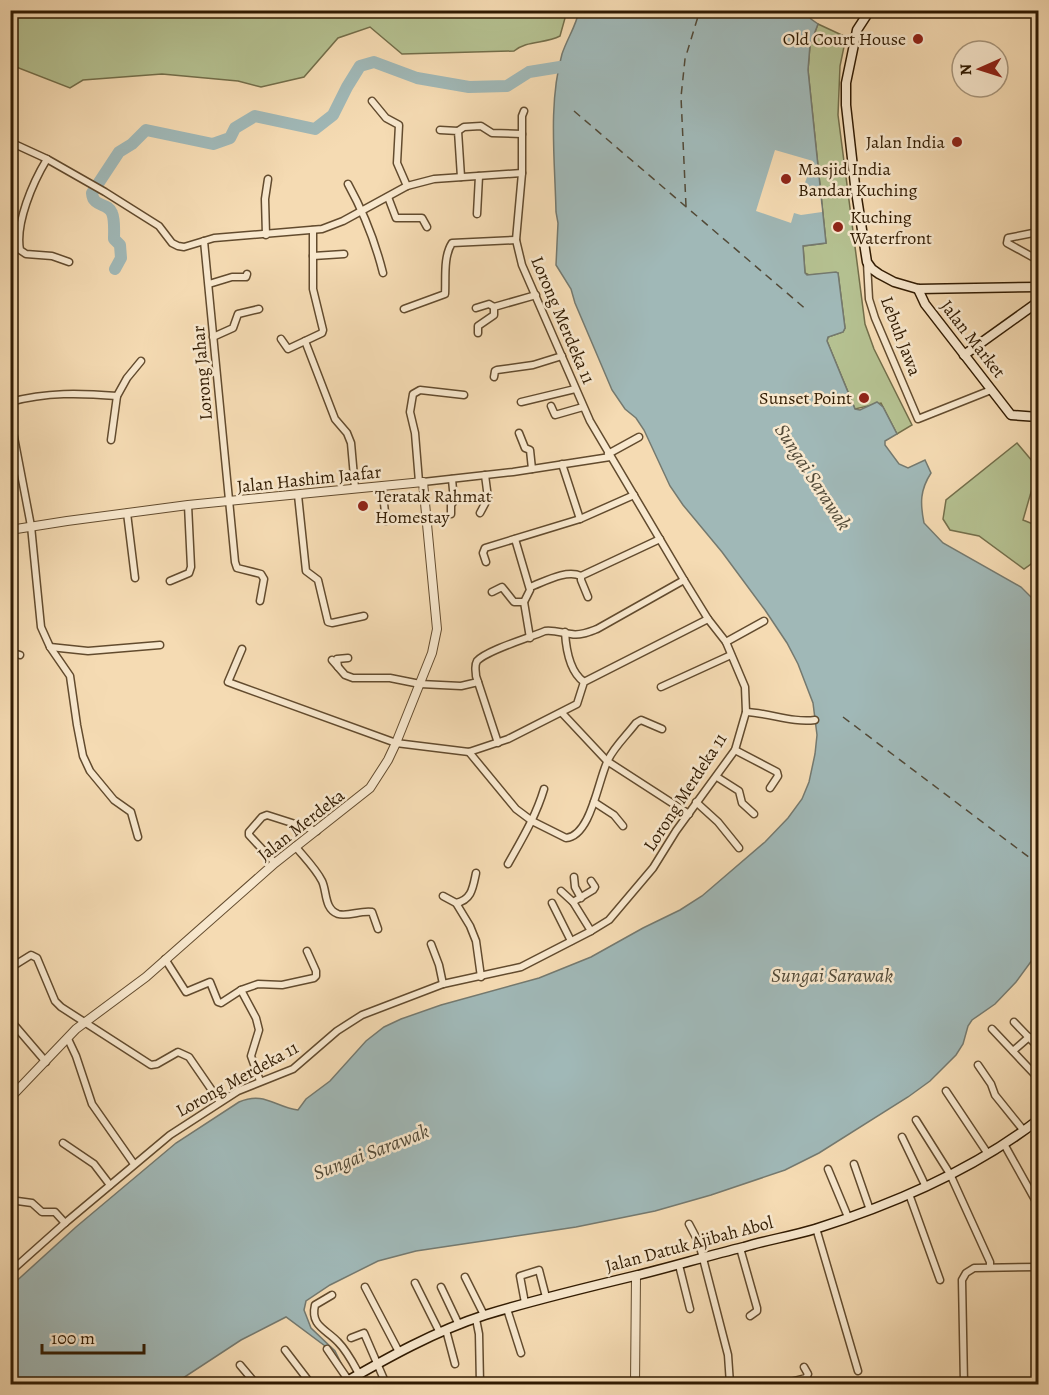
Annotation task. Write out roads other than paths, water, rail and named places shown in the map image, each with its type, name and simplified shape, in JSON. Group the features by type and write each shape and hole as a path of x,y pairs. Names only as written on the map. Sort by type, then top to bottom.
{"main road":[{"path":"870,10 857,30 846,83 846,105 855,185 867,262 872,269 894,282 918,289 1038,287"},
{"path":"925,304 942,288"},
{"name":"Jalan Market","path":"918,289 925,304 1011,415 1038,417"},
{"path":"964,355 1038,302"},
{"name":"Jalan Datuk Ajibah Abol","path":"347,1383 399,1352 443,1331 480,1317 546,1297 636,1276 816,1228 870,1210 926,1187 988,1154 1038,1120"}],"street":[{"path":"372,101 387,118 399,125 397,163 407,186"},
{"name":"Lorong Merdeka 11","path":"13,1270 170,1135 220,1102 260,1081 293,1069 337,1031 362,1015 443,984 521,967 609,920 653,868 696,802 717,777 735,750 746,712 745,687 726,642 708,619 609,456 583,407 522,265 516,240 524,111"},
{"path":"440,130 458,131 464,127 481,126 492,133 522,134"},
{"path":"458,131 460,177"},
{"path":"10,142 47,159 105,192 159,226 172,243 178,246 214,238 322,229 363,211 407,186 434,179 522,172"},
{"path":"47,159 36,176 26,203 19,242 21,250 26,254 52,256 69,262"},
{"path":"477,214 478,176"},
{"path":"267,235 265,199 268,179"},
{"path":"348,184 363,211 375,241 383,273"},
{"path":"388,196 396,218 422,218 427,227"},
{"path":"281,339 288,349 322,333 323,330 313,289 313,230"},
{"path":"1038,232 1008,238 1006,243 1038,260"},
{"path":"404,309 445,294 448,250 452,243 516,240"},
{"name":"Lorong Jahar","path":"204,241 235,562 237,568 243,571 261,574 264,579 260,601"},
{"path":"313,256 344,254"},
{"name":"Lebuh Jawa","path":"867,262 869,299 875,318 918,419 991,390"},
{"path":"209,284 232,277 246,277 246,274"},
{"path":"476,308 489,304 494,307 536,295"},
{"path":"478,333 478,326 494,315 494,307"},
{"path":"213,337 233,328 237,314 260,309"},
{"path":"305,341 335,419 351,443 355,488"},
{"path":"494,377 497,370 533,365 562,356"},
{"path":"111,440 117,396 127,378 141,361"},
{"path":"521,402 575,389"},
{"path":"421,482 410,412 413,394 420,390 464,395"},
{"path":"10,402 48,393 117,396"},
{"path":"551,406 555,415 583,407"},
{"path":"10,416 31,526 41,627 50,647 70,676 83,756 90,771 114,801 131,812 138,837"},
{"path":"519,433 525,448 530,450 532,469"},
{"path":"609,456 639,437"},
{"name":"Jalan Hashim Jaafar","path":"10,530 127,513 452,479 609,456"},
{"path":"562,464 580,519"},
{"path":"480,513 488,498 484,475"},
{"path":"451,514 451,505 454,501 452,479"},
{"name":"Jalan Merdeka","path":"11,1098 85,1022 146,977 275,863 370,788 388,760 420,684 432,653 437,623 421,482"},
{"path":"382,486 386,520"},
{"path":"298,495 306,571 318,580 328,622 364,616"},
{"path":"486,562 483,553 485,548 580,519 634,495"},
{"path":"170,581 189,573 191,567 188,506"},
{"path":"127,513 135,578"},
{"path":"515,539 530,587 524,602 530,638"},
{"path":"530,587 563,575 581,576 660,539"},
{"path":"581,576 588,597"},
{"path":"498,743 478,682 475,667 478,661 494,651 545,631 579,634 597,629 684,580"},
{"path":"492,592 502,587 514,602 524,602"},
{"path":"242,649 228,682 396,743 469,752 498,743 577,704 584,682 708,619"},
{"path":"726,642 764,621"},
{"path":"565,633 571,663 579,678 584,682"},
{"path":"50,647 88,651 160,645"},
{"path":"10,652 20,655"},
{"path":"661,687 731,655"},
{"path":"338,668 337,659 348,658"},
{"path":"332,660 345,675 353,678 390,678 420,684 461,686 478,682"},
{"path":"562,712 608,761 689,814"},
{"path":"746,712 799,722 815,720"},
{"path":"469,752 516,809 532,821 566,838 573,837 582,829 608,761 638,720 646,721 662,729"},
{"path":"735,750 777,772 770,788"},
{"path":"717,777 739,791 742,803 754,814"},
{"path":"508,864 522,843 537,811 544,789"},
{"path":"594,802 614,815 623,826"},
{"path":"696,802 718,822 739,848"},
{"path":"275,863 249,835 262,817 267,815 316,831"},
{"path":"296,846 322,881 324,894 335,913 342,915 363,911 372,912 378,928"},
{"path":"456,903 465,901 469,897 476,873"},
{"path":"574,877 574,886 581,898"},
{"path":"573,902 593,890 595,887 591,880"},
{"path":"561,891 573,902 591,931"},
{"path":"443,896 456,903 476,941 481,977"},
{"path":"552,903 571,942"},
{"path":"431,945 443,984"},
{"path":"165,959 186,992 210,982 218,1002 221,1003 241,990 258,984 282,985 314,978 316,971 306,951"},
{"path":"10,968 31,955 37,958 55,1001 151,1065 178,1052 189,1057 220,1102"},
{"path":"241,990 256,1018 259,1029 251,1056 260,1081"},
{"path":"10,1020 46,1062"},
{"path":"1014,1022 1038,1047"},
{"path":"992,1029 1038,1078"},
{"path":"1013,1051 1029,1037"},
{"path":"68,1039 92,1104 134,1164"},
{"path":"978,1065 991,1084 995,1095 1023,1131"},
{"path":"946,1091 988,1154"},
{"path":"916,1120 950,1174 990,1262 990,1268"},
{"path":"902,1137 926,1187"},
{"path":"63,1143 94,1164 110,1185"},
{"path":"1004,1144 1038,1205"},
{"path":"854,1164 870,1210"},
{"path":"828,1169 848,1217"},
{"path":"909,1194 940,1280"},
{"path":"10,1200 28,1201 42,1212 55,1212 65,1223"},
{"path":"689,1224 699,1243 728,1355 730,1384"},
{"path":"816,1228 858,1371"},
{"path":"740,1248 757,1308 757,1311 750,1316"},
{"path":"679,1265 690,1309"},
{"path":"964,1384 962,1281 966,1273 974,1268 1038,1267"},
{"path":"525,1303 520,1276 536,1270 541,1272 546,1297"},
{"path":"636,1276 636,1384"},
{"path":"465,1277 480,1317 478,1334 480,1384"},
{"path":"415,1283 443,1331 455,1364"},
{"path":"365,1287 399,1352"},
{"path":"441,1287 459,1325"},
{"path":"333,1295 315,1305 314,1319 338,1341 360,1374"},
{"path":"507,1309 521,1353"},
{"path":"351,1338 363,1333 386,1384"},
{"path":"327,1349 347,1383"},
{"path":"285,1350 310,1384"},
{"path":"240,1365 256,1384"},
{"path":"782,1384 797,1383 807,1377 804,1367"}],"water":[{"name":"Sungai Sarawak","path":"579,11 805,11 818,24 810,45 808,70 826,243 803,246 807,275 838,273 845,328 843,332 828,337 827,341 855,409 860,410 877,402 883,407 897,434 885,441 885,445 899,464 908,468 925,460 931,473 922,497 924,523 943,543 1021,587 1038,604 1038,952 1016,982 995,1004 972,1020 956,1055 930,1081 819,1153 785,1170 655,1211 576,1227 416,1251 378,1261 330,1285 306,1301 304,1310 311,1328 335,1351 342,1365 325,1346 286,1317 241,1340 174,1384 11,1384 11,1286 76,1227 176,1143 239,1102 248,1099 263,1099 298,1110 306,1099 330,1081 366,1041 384,1027 441,1005 539,978 591,957 680,910 702,896 765,842 802,799 809,782 817,735 813,703 798,664 765,610 670,486 644,430 612,390 571,289 556,265 558,223 554,153 555,93 562,54"}],"waterway":[{"path":"115,269 121,258 120,245 114,239 113,216 107,207 95,201 92,193 119,152 132,144 146,130 213,144 230,138 235,128 255,116 315,129 333,115 360,66 374,62 417,78 469,87 507,86 529,72 576,67"}],"place":[{"name":"Old Court House","path":"918,39"},
{"name":"Jalan India","path":"957,142"},
{"name":"Masjid India Bandar Kuching","path":"786,179"},
{"name":"Kuching Waterfront","path":"838,227"},
{"name":"Sunset Point","path":"864,398"},
{"name":"Teratak Rahmat Homestay","path":"363,506"}]}
